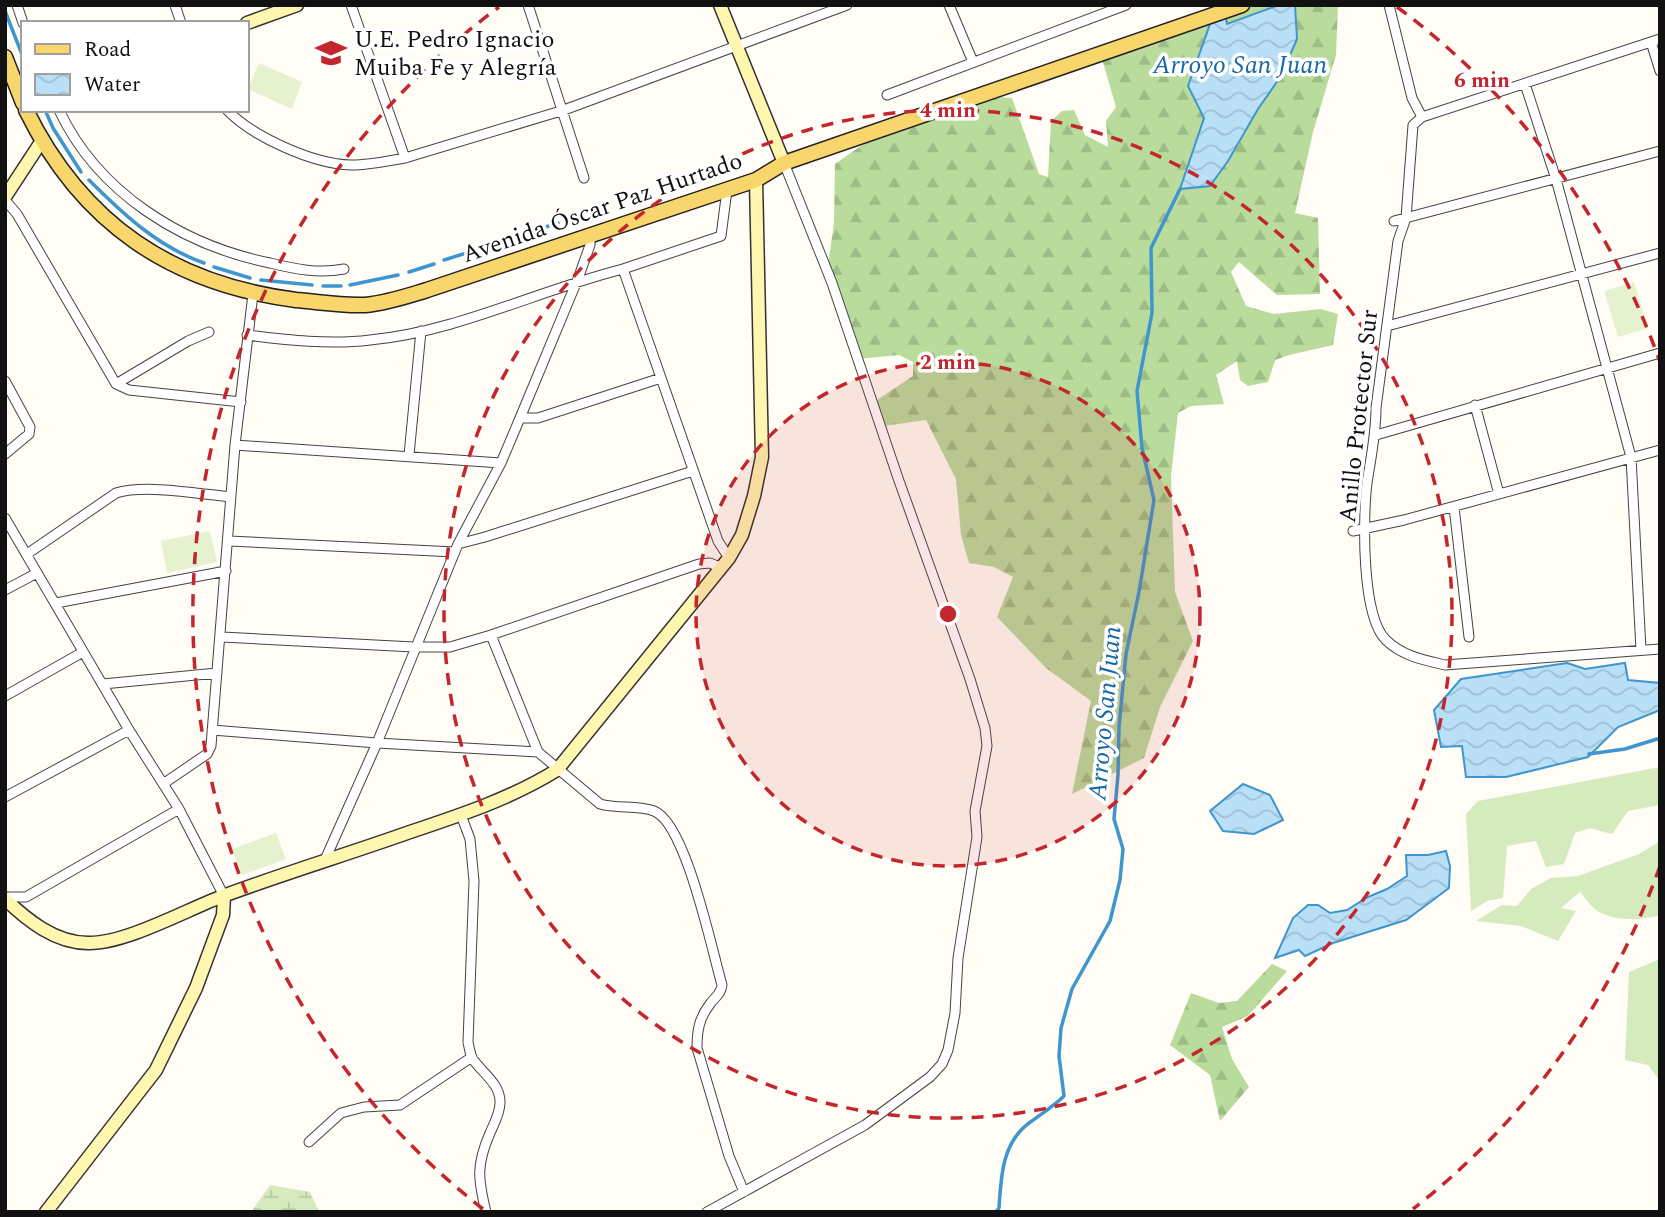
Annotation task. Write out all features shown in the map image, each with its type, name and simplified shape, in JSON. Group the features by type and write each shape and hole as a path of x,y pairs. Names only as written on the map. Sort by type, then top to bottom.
{"main road":[{"name":"Avenida Óscar Paz Hurtado","path":"27,112 41,142 65,175 99,212 138,245 179,269 253,294 346,305 391,301 590,241 756,180 784,163 1242,5"},
{"path":"5,57 21,98"}],"street":[{"path":"248,23 297,5"},
{"path":"351,5 405,158"},
{"path":"528,5 584,178"},
{"path":"707,1212 865,1125 930,1077 942,1064 948,1050 955,1013 958,958 977,837 975,811 987,746 985,728 973,690 832,283 720,5"},
{"path":"230,112 266,136 322,161 351,165 405,158 564,110 846,5"},
{"path":"949,5 973,62"},
{"path":"887,95 1126,5"},
{"path":"1389,5 1412,98 1422,117 1656,41 1660,71"},
{"path":"1525,84 1556,179 1605,369 1631,457 1641,650"},
{"path":"60,112 69,131 95,165 127,196 158,220 215,249 258,261 305,271 344,269"},
{"name":"Anillo Protector Sur","path":"1422,117 1413,125 1406,218 1398,241 1376,408 1376,435 1367,484 1365,528 1369,602 1374,622 1385,640 1411,657 1445,665 1660,649"},
{"path":"41,142 5,199 116,384 129,390 241,402"},
{"path":"1394,221 1660,151"},
{"path":"5,898 43,930 73,942 89,944 114,940 224,896 461,815 529,788 557,770 725,563 742,535 762,457 756,180"},
{"path":"247,335 333,342 371,340 470,318 578,278 623,269 721,236 727,190"},
{"path":"324,862 377,743 456,548 501,463 578,278 590,241"},
{"path":"1387,326 1660,253"},
{"path":"623,269 725,563"},
{"path":"163,784 207,754 211,746 222,637 235,445 253,294"},
{"path":"409,456 421,331"},
{"path":"116,384 188,341 209,332"},
{"path":"1376,435 1660,353"},
{"path":"520,418 538,418 662,378"},
{"path":"5,381 30,427 29,435 5,454"},
{"path":"1475,405 1499,494"},
{"path":"235,445 501,463"},
{"path":"1353,531 1454,507 1660,450"},
{"path":"229,541 456,548 693,471"},
{"path":"27,554 116,493 123,491 148,490 231,497"},
{"path":"1454,507 1469,637"},
{"path":"5,518 179,809 224,896 222,915 196,988 156,1070 46,1212"},
{"path":"222,637 414,648 450,647 699,564 725,563"},
{"path":"56,603 226,570"},
{"path":"5,590 37,573"},
{"path":"491,635 538,752 600,804 611,808 653,810 664,817 694,877 722,985 722,991 701,1017 697,1048 729,1156 744,1192"},
{"path":"5,696 83,652"},
{"path":"103,684 217,673"},
{"path":"5,797 130,730"},
{"path":"212,730 538,752"},
{"path":"5,898 26,897 179,809"},
{"path":"461,815 473,855 473,943 468,1042 472,1057 499,1093 500,1103 479,1168 486,1212"},
{"path":"309,1142 341,1114 364,1107 400,1105 472,1057"}],"green space":[{"path":"1256,5 1338,5 1336,55 1313,132 1295,213 1318,218 1320,294 1277,295 1239,262 1231,272 1246,306 1274,314 1321,309 1338,314 1333,345 1275,360 1268,382 1248,386 1240,380 1237,361 1216,375 1224,404 1191,406 1178,413 1171,476 1175,592 1193,641 1160,707 1144,758 1072,794 1091,701 1046,668 997,617 1013,577 994,567 969,563 961,535 956,479 926,420 884,426 877,400 913,376 913,362 899,355 858,359 842,326 827,272 834,223 835,164 875,136 958,106 997,97 1012,98 1039,174 1048,177 1051,121 1062,111 1074,110 1085,135 1108,147 1106,121 1116,107 1102,59 1129,52"},
{"path":"259,63 302,82 292,109 248,89"},
{"path":"1634,282 1648,328 1618,337 1604,291"},
{"path":"210,531 217,562 167,573 161,541"},
{"path":"1660,767 1660,805 1628,811 1612,834 1590,828 1575,833 1564,864 1546,867 1536,841 1507,846 1503,898 1487,901 1471,911 1466,814 1478,801"},
{"path":"276,833 286,859 242,875 232,849"},
{"path":"1660,841 1660,915 1637,919 1606,915 1596,910 1580,892 1561,908 1576,911 1558,941 1521,926 1476,921 1502,905 1517,906 1531,889 1551,878 1578,876 1639,854"},
{"path":"1660,959 1660,1081 1648,1065 1625,1060 1629,972"},
{"path":"1272,964 1287,971 1248,1016 1222,1027 1232,1059 1249,1087 1220,1121 1210,1075 1170,1045 1191,993 1219,1003 1237,1001"},
{"path":"270,1185 310,1192 319,1212 251,1212"}],"water":[{"name":"Arroyo San Juan","path":"1210,5 1224,5 1227,24 1279,5 1295,5 1297,39 1281,76 1210,186 1180,189 1204,118 1188,86 1210,24"},
{"path":"1567,663 1585,669 1625,663 1628,680 1660,683 1660,710 1618,727 1588,757 1506,777 1466,777 1462,746 1441,747 1434,710 1461,679"},
{"path":"1243,784 1270,795 1283,820 1254,834 1223,831 1210,811"},
{"path":"1446,851 1450,866 1449,888 1406,920 1333,943 1305,956 1299,950 1275,958 1293,918 1308,905 1318,905 1330,913 1347,910 1407,876 1406,855 1428,855"}],"waterway":[{"path":"5,11 21,52"},
{"path":"46,112 81,172"},
{"path":"89,180 156,239 204,263"},
{"name":"Arroyo San Juan","path":"996,1212 999,1208 1005,1161 1013,1140 1029,1123 1064,1096 1059,1056 1061,1028 1072,989 1110,921 1120,880 1123,849 1114,819 1119,727 1126,654 1154,500 1142,448 1137,391 1152,313 1151,248 1180,189"},
{"path":"487,246 558,223"},
{"path":"444,260 476,250"},
{"path":"409,272 434,264"},
{"path":"214,267 250,278"},
{"path":"350,285 398,275"},
{"path":"261,280 312,285"},
{"path":"323,286 341,286"},
{"name":"Arroyo San Juan","path":"1589,754 1660,740"}],"place":[{"name":"U.E. Pedro Ignacio Muiba Fe y Alegría","path":"331,53"}]}
